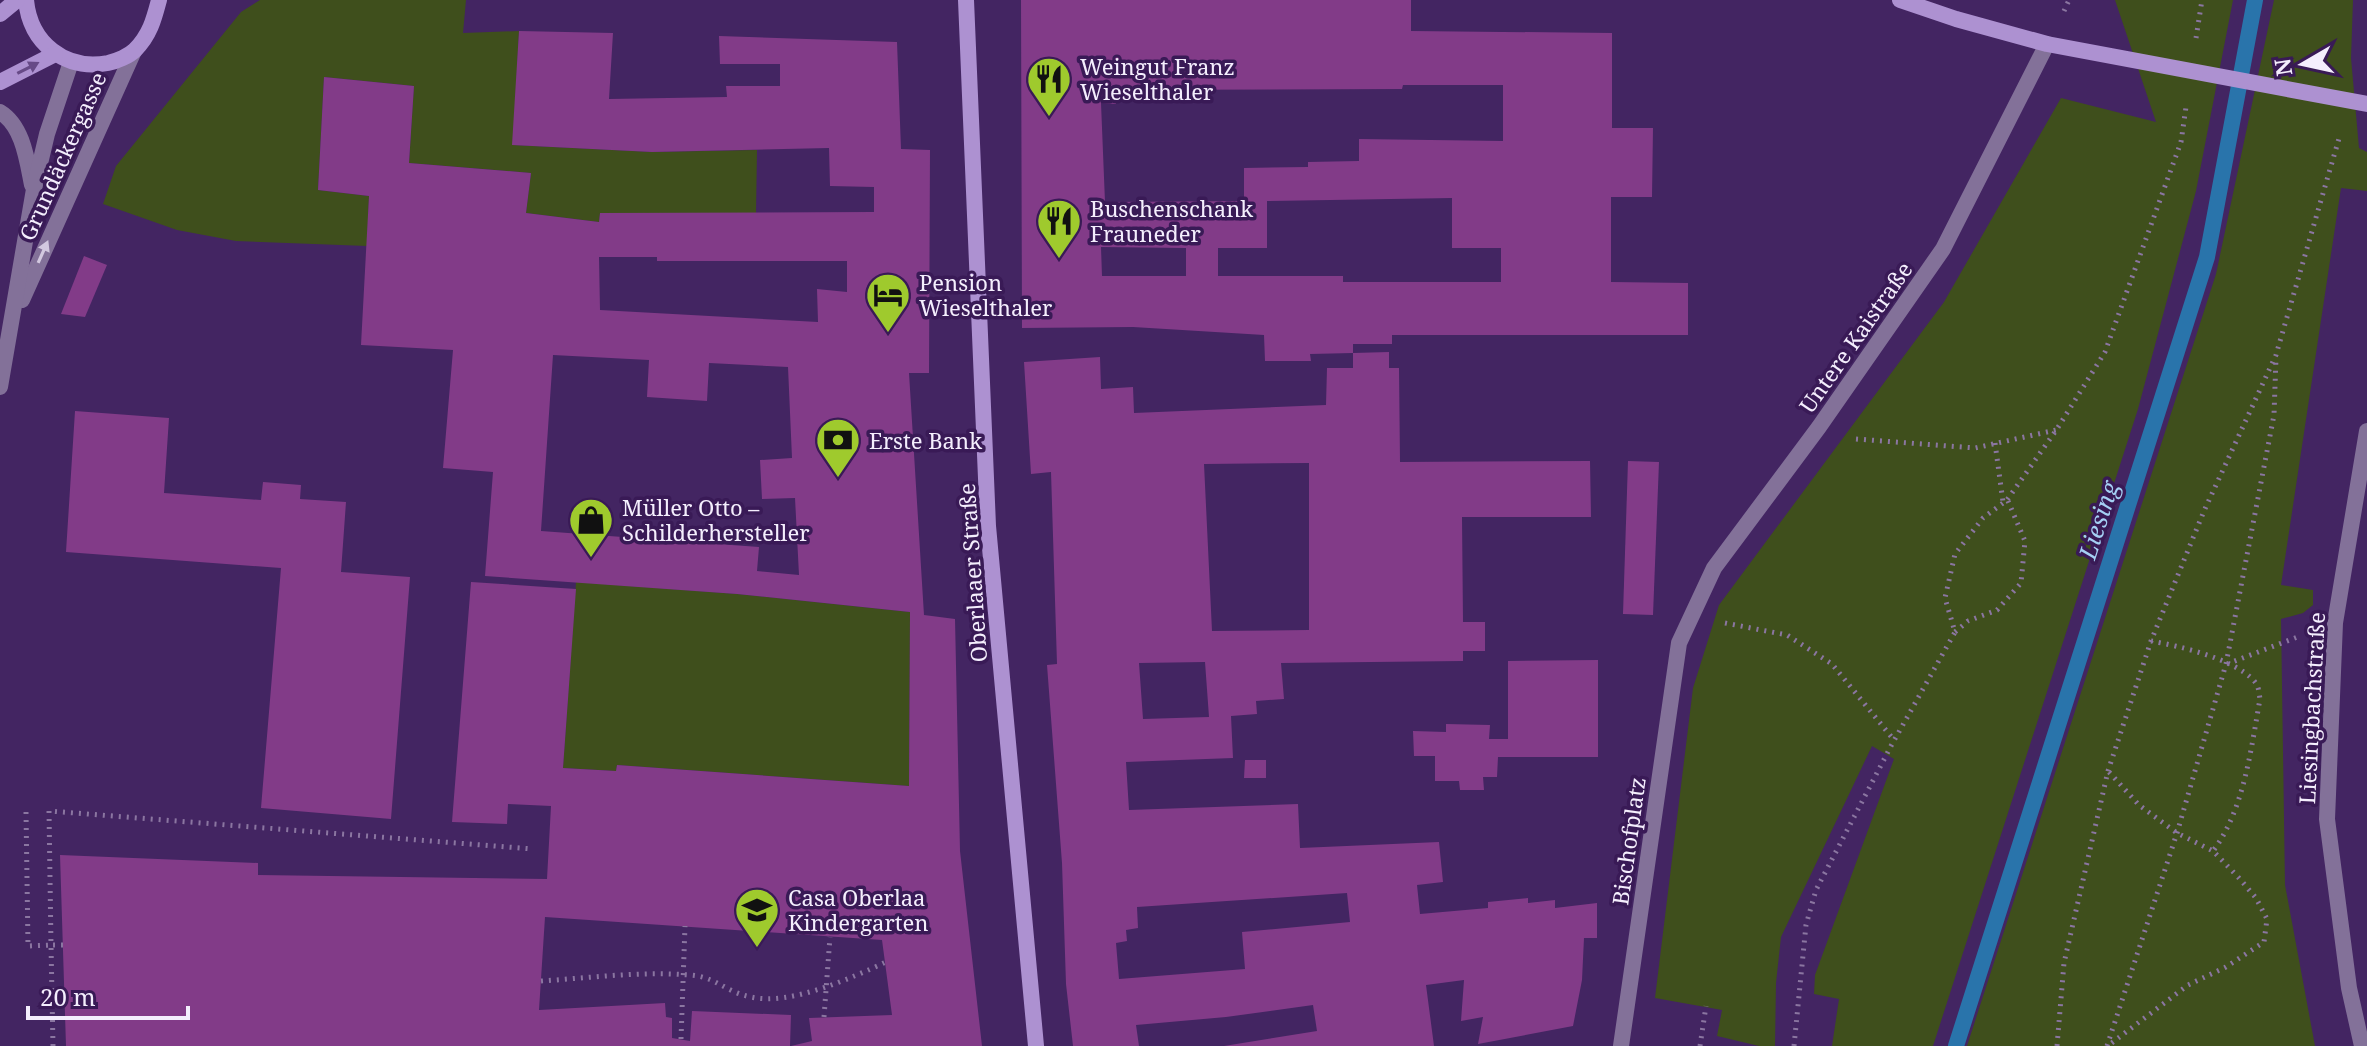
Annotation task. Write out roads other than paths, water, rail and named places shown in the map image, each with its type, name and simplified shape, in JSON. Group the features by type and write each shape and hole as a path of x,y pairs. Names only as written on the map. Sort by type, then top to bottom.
{"main road":[{"path":"0,14 17,0"},
{"path":"26,0 28,16 38,37 55,54 71,62 92,66 114,61 134,51 152,28 159,0"},
{"name":"Oberlaaer Straße","path":"966,0 988,526 1036,1046"},
{"path":"1900,0 2047,44 2141,59 2367,104"},
{"path":"0,82 55,54"}],"street":[{"name":"Untere Kaistraße","path":"1679,643 1714,568 1819,427 1943,249 2047,44"},
{"name":"Grundäckergasse","path":"12,323 134,51"},
{"name":"Grundäckergasse","path":"0,387 34,189 47,134 71,62"},
{"name":"Grundäckergasse","path":"0,112 9,117 23,142 34,189"},
{"name":"Liesingbachstraße","path":"2362,1046 2349,988 2327,819 2335,623 2367,431"},
{"name":"Bischofplatz","path":"1621,1046 1679,643"}],"waterway":[{"name":"Liesing","path":"1956,1046 2207,257 2255,0"}],"place":[{"name":"Weingut Franz Wieselthaler","path":"1049,118"},
{"name":"Buschenschank Frauneder","path":"1059,260"},
{"name":"Pension Wieselthaler","path":"888,334"},
{"name":"Erste Bank","path":"838,479"},
{"name":"Müller Otto – Schilderhersteller","path":"591,559"},
{"name":"Casa Oberlaa Kindergarten","path":"757,949"}]}
